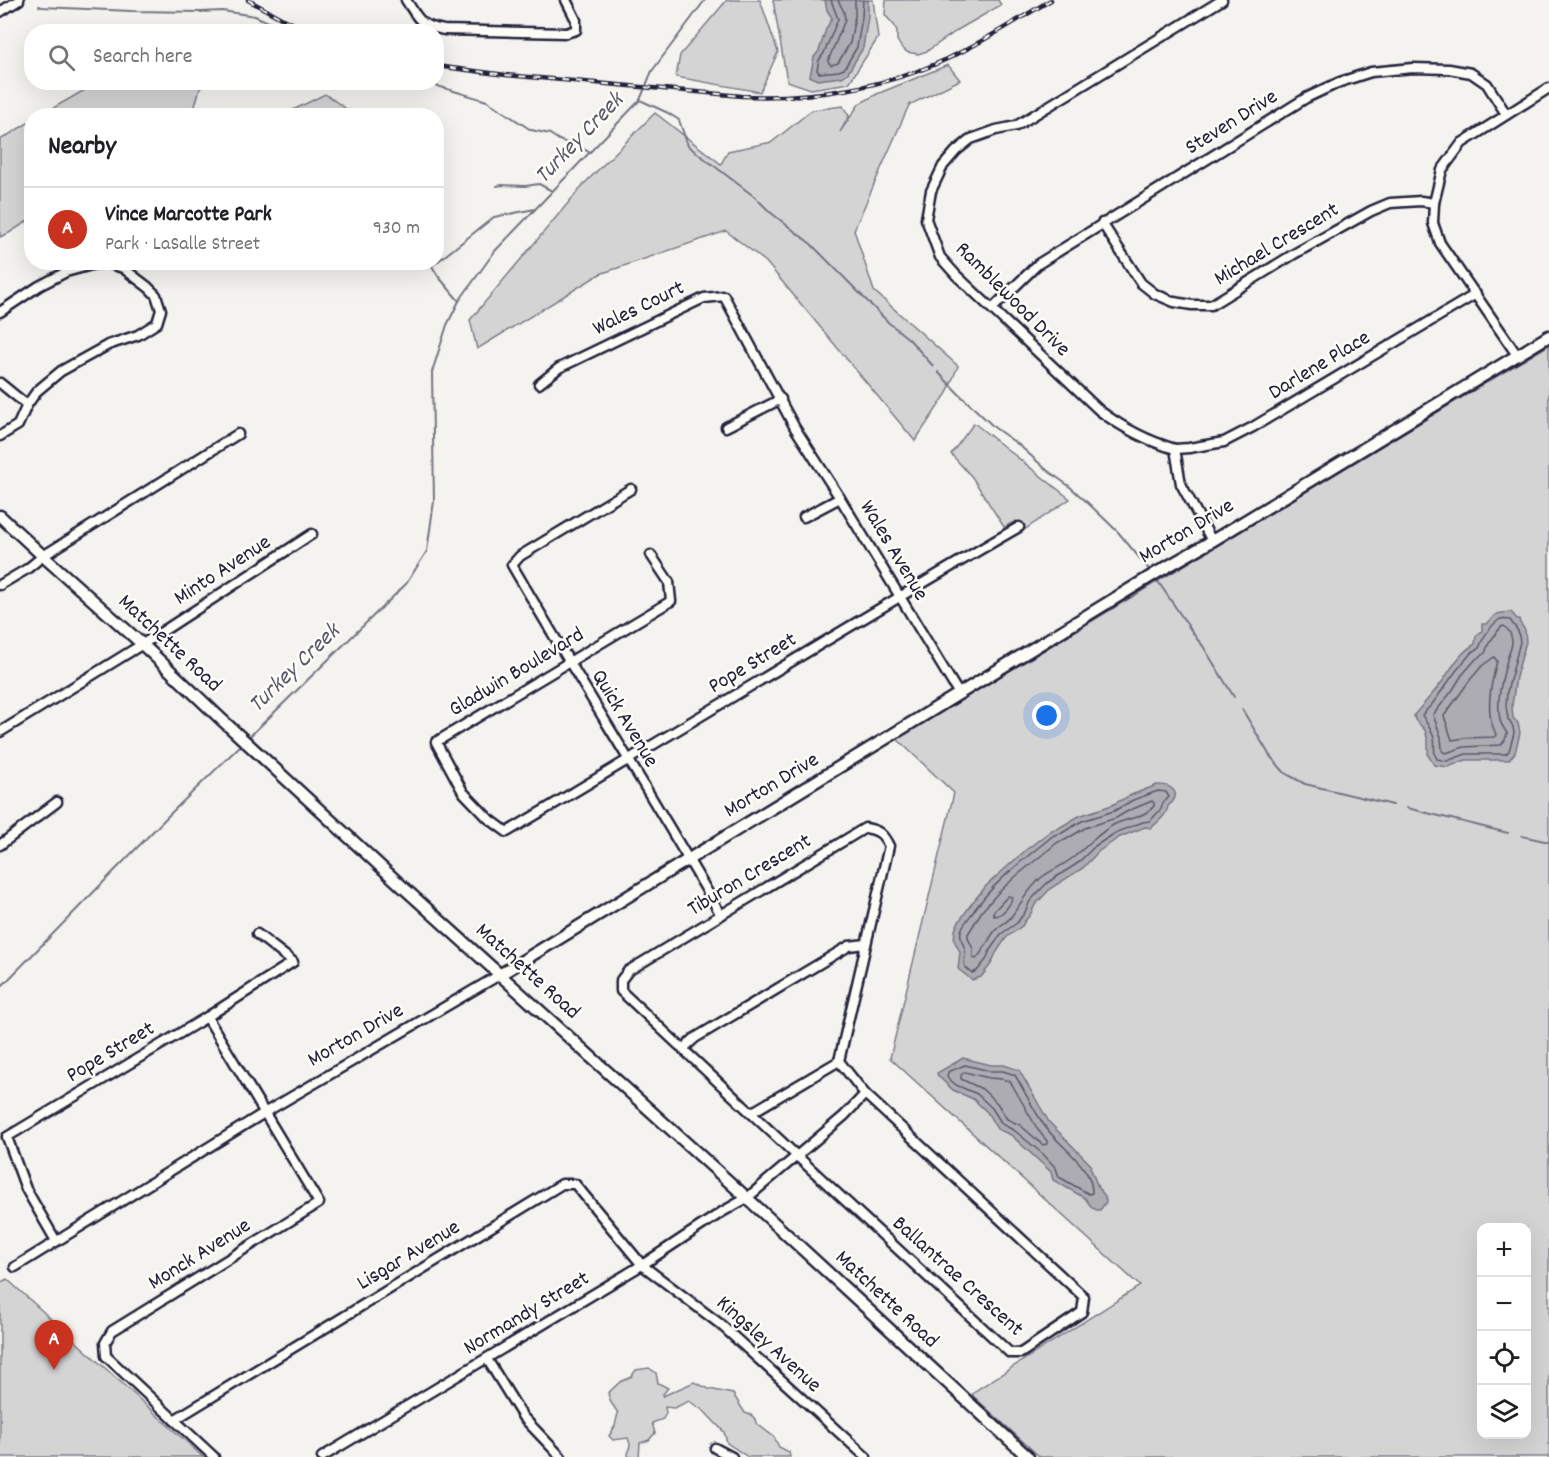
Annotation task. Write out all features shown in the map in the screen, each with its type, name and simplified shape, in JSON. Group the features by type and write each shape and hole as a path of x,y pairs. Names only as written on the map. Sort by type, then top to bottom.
{"street":[{"path":"0,12 19,0"},
{"path":"406,0 424,24"},
{"path":"444,30 566,33 576,30 576,20 566,0"},
{"name":"Ramblewood Drive","path":"1175,449 1157,444 1135,433 1100,411 940,258 926,219 931,191 942,166 970,139 1016,126 1222,0"},
{"name":"Steven Drive","path":"993,308 1038,264 1306,98 1340,82 1371,72 1413,68 1449,69 1471,73 1487,84 1506,114"},
{"path":"1517,356 1440,243 1433,223 1434,203 1442,170 1462,143 1549,88"},
{"name":"Michael Crescent","path":"1102,223 1141,283 1155,294 1174,302 1211,305 1294,254 1371,211 1390,203 1421,201 1434,203"},
{"path":"0,312 39,286 73,270"},
{"path":"0,436 18,425 27,405 37,391 61,371 108,345 138,335 157,323 161,310 156,295 126,270"},
{"name":"Darlene Place","path":"1175,449 1224,442 1234,437 1476,294"},
{"name":"Wales Court","path":"538,384 559,368 704,298 724,296 795,428"},
{"name":"Morton Drive","path":"15,1267 264,1113 501,974 1549,336"},
{"path":"0,383 27,405"},
{"path":"726,427 781,399"},
{"name":"Wales Avenue","path":"795,428 959,694"},
{"path":"0,585 238,434"},
{"path":"1175,449 1181,484 1212,541"},
{"name":"Quick Avenue","path":"631,489 520,556 512,565 721,915"},
{"path":"804,517 840,498"},
{"name":"Matchette Road","path":"0,516 1028,1457"},
{"name":"Pope Street","path":"507,832 899,596 1019,527"},
{"name":"Minto Avenue","path":"0,732 312,534"},
{"name":"Gladwin Boulevard","path":"507,832 488,818 463,792 436,742 671,601 669,582 651,555"},
{"path":"0,845 57,802"},
{"name":"Tiburon Crescent","path":"798,1157 621,991 621,980 628,971 865,828 875,829 884,836 889,846 839,1060"},
{"name":"Pope Street","path":"56,1241 26,1189 7,1137 207,1017 293,962 257,934"},
{"path":"683,1049 695,1038 849,946 866,944"},
{"path":"207,1017 264,1113"},
{"path":"751,1113 839,1060 865,1094"},
{"name":"Normandy Street","path":"322,1457 642,1265 747,1198 798,1157 865,1094"},
{"name":"Ballantrae Crescent","path":"798,1157 1010,1353 1021,1353 1082,1312 1084,1297 865,1094"},
{"name":"Monck Avenue","path":"174,1419 106,1356 105,1343 112,1331 319,1203 264,1113"},
{"name":"Lisgar Avenue","path":"174,1419 562,1184 575,1184 642,1265"},
{"name":"Kingsley Avenue","path":"642,1265 720,1324 866,1457"},
{"path":"487,1359 523,1417 561,1457"},
{"path":"174,1419 214,1457"},
{"path":"715,1448 732,1457"}],"shaded area":[{"path":"727,0 760,0 778,52 760,92 676,77 680,55"},
{"path":"773,0 873,0 878,38 849,83 811,89 787,81"},
{"path":"886,0 998,0 1001,5 927,51 918,54 907,52 901,47 894,25 885,15"},
{"path":"948,65 960,80 909,105 854,230 874,291 958,366 947,393 915,441 766,262 726,231 600,274 477,349 470,320 584,184 655,113 721,164 728,151 772,142 812,110 843,106 849,116 840,132 859,104 877,94"},
{"path":"85,90 199,90 195,106 197,108 53,108"},
{"path":"325,94 345,108 297,108"},
{"path":"24,125 24,223 0,237 0,140"},
{"path":"1549,345 1549,1457 1040,1457 972,1395 1140,1286 890,1058 954,793 897,739"},
{"path":"974,423 1070,499 1024,530 1016,521 1004,527 972,477 951,454"},
{"path":"7,1279 203,1457 0,1457 0,1283"},
{"path":"649,1368 656,1373 658,1383 668,1388 663,1396 694,1382 709,1389 733,1394 745,1413 751,1415 756,1423 774,1437 779,1447 789,1452 790,1457 748,1457 727,1443 724,1432 704,1411 689,1401 674,1408 665,1407 666,1413 663,1419 652,1423 655,1433 649,1440 640,1443 639,1457 629,1457 628,1438 613,1440 609,1436 615,1426 618,1413 608,1393 620,1382 631,1377 636,1370"}],"water":[{"path":"825,0 868,0 868,17 863,48 848,73 842,77 817,80 810,76 814,57 819,51 832,18"},
{"path":"1511,612 1519,619 1525,630 1526,642 1516,677 1512,706 1513,718 1518,723 1520,733 1515,753 1509,760 1466,760 1448,767 1434,765 1428,755 1425,730 1415,720 1414,715 1439,686 1460,656 1475,644 1476,636 1482,631 1482,624 1487,624 1497,614"},
{"path":"1157,785 1171,788 1175,794 1175,798 1162,818 1151,828 1145,827 1120,837 1099,851 1083,868 1051,888 1035,905 1023,925 1006,938 981,977 972,980 958,969 960,952 954,940 955,930 987,885 1052,830 1079,816 1112,805"},
{"path":"963,1058 1019,1070 1049,1122 1091,1165 1098,1187 1105,1196 1106,1202 1100,1210 1092,1208 1085,1198 1053,1180 1051,1172 1011,1135 997,1129 987,1112 973,1099 953,1090 938,1076 937,1073"}],"waterway":[{"name":"Turkey Creek","path":"247,739 406,584 427,551 434,501 432,372 447,325 459,301 495,251 640,100 652,71 705,0"},
{"path":"39,6 131,11 222,11 255,16 272,24"},
{"path":"444,88 487,101 531,130 550,134 590,152"},
{"path":"640,100 679,120 688,146 755,197 770,212 811,244 889,323 909,339 933,366"},
{"path":"497,186 539,184 552,191"},
{"name":"Turkey Creek","path":"444,257 494,217 535,209"},
{"name":"Turkey Creek","path":"434,270 459,301"},
{"path":"938,372 995,428 1019,445 1088,503 1118,532 1152,573"},
{"path":"1155,577 1203,646 1234,697"},
{"path":"1242,709 1270,756 1285,773 1305,784 1393,805"},
{"name":"Turkey Creek","path":"0,988 168,816 243,743"},
{"path":"1407,808 1508,833"},
{"path":"1522,836 1549,842"}],"railway":[{"path":"248,0 294,24"},
{"path":"444,67 506,75 742,96 794,96 847,90 923,69 1000,31 1051,0"}],"place":[{"name":"Vince Marcotte Park","path":"54,1370"}]}
